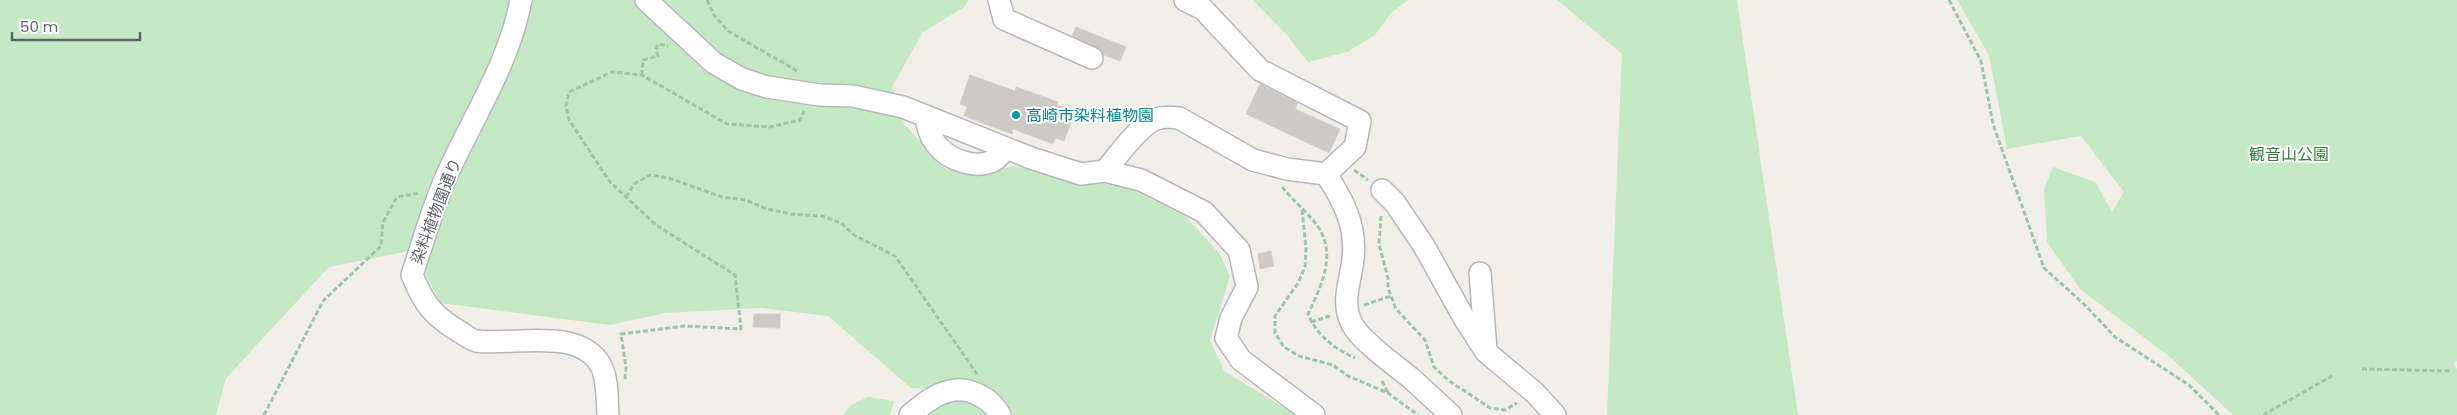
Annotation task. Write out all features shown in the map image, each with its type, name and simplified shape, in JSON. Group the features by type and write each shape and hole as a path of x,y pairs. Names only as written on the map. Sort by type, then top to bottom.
{"street":[{"name":"染料植物園通り","path":"521,0 517,19 496,76 451,167 412,275 423,302 441,321 474,341 546,341 570,344 589,350 602,367 608,415"},
{"path":"646,0 714,63 742,79 766,87 814,94 853,96 903,106 1006,148 1081,174 1104,171 1141,180 1204,212 1239,250 1248,287 1231,318 1226,338 1241,360 1314,415"},
{"path":"999,0 1004,19 1092,58"},
{"path":"1104,171 1137,134 1155,119 1166,116 1179,118 1253,160 1288,169 1334,167 1355,147 1360,122 1260,70 1203,9 1186,0"},
{"path":"926,116 928,130 937,146 951,156 968,164 984,163 996,159 1006,148"},
{"path":"1334,167 1341,198 1352,225 1353,259 1348,282 1346,310 1351,324 1451,415"},
{"path":"1385,193 1424,246 1464,318 1486,352 1534,393 1554,415"},
{"path":"1480,273 1486,352"},
{"path":"910,415 937,396 952,390 971,392 986,398 997,408 1000,415"}],"path":[{"path":"626,367 621,334 686,326 741,329 735,275 656,225 610,182 570,120 566,106 569,92 612,72 642,76 727,124 770,127 800,120 814,94 807,76 728,31 714,14 706,0"},
{"path":"1949,0 1980,60 1993,124 2044,268 2084,304 2115,337 2189,385 2219,415"},
{"path":"642,76 643,60 658,56 656,50 658,44 667,45 675,50"},
{"path":"1269,164 1279,183 1320,230 1326,245 1328,259 1308,314 1314,328 1329,343 1360,360"},
{"path":"1334,167 1385,193 1380,222 1379,244 1391,296 1396,308 1425,340 1434,367 1448,380 1490,408 1505,410 1534,393"},
{"path":"626,197 634,184 650,175 670,178 722,197 746,200 767,209 790,214 822,216 841,223 854,235 895,256 980,377"},
{"path":"264,415 323,301 381,246 383,222 398,197 418,195 425,189"},
{"path":"1302,210 1306,248 1305,267 1298,283 1275,316 1275,333 1284,348 1299,356 1333,365 1348,376 1388,393 1418,415"},
{"path":"1346,310 1391,296"},
{"path":"2362,369 2450,371"},
{"path":"2264,415 2332,376"},
{"path":"1380,377 1388,393"}],"green space":[{"path":"0,0 969,0 963,8 923,32 892,87 904,124 946,169 980,173 1014,166 1072,179 1129,188 1186,217 1219,253 1230,276 1210,340 1224,371 1296,415 910,415 951,390 911,388 828,316 761,308 665,313 610,325 440,303 414,250 329,267 226,378 216,415 0,415"},
{"path":"1253,0 1408,0 1391,13 1375,35 1347,52 1308,62 1286,34"},
{"path":"1557,0 1737,0 1798,415 1607,415 1622,54"},
{"name":"観音山公園","path":"1957,0 2457,0 2457,361 2453,363 2457,369 2457,415 2233,415 2170,357 2081,290 2047,242 2044,189 2053,167 2095,182 2112,212 2124,192 2081,136 2007,149 1989,55"},
{"path":"868,397 894,401 890,415 843,415 851,405"}],"building":[{"path":"1076,27 1126,47 1120,61 1104,55 1097,47 1072,36"},
{"path":"970,75 1015,91 1016,87 1058,102 1057,105 1075,112 1064,141 1055,138 1053,144 1013,129 1012,134 964,116 967,107 960,104"},
{"path":"1260,84 1298,103 1295,109 1340,129 1329,153 1246,114"},
{"path":"1271,251 1274,266 1260,269 1258,254"},
{"path":"754,314 780,314 780,328 753,327"}],"place":[{"name":"高崎市染料植物園","path":"1016,115"}]}
